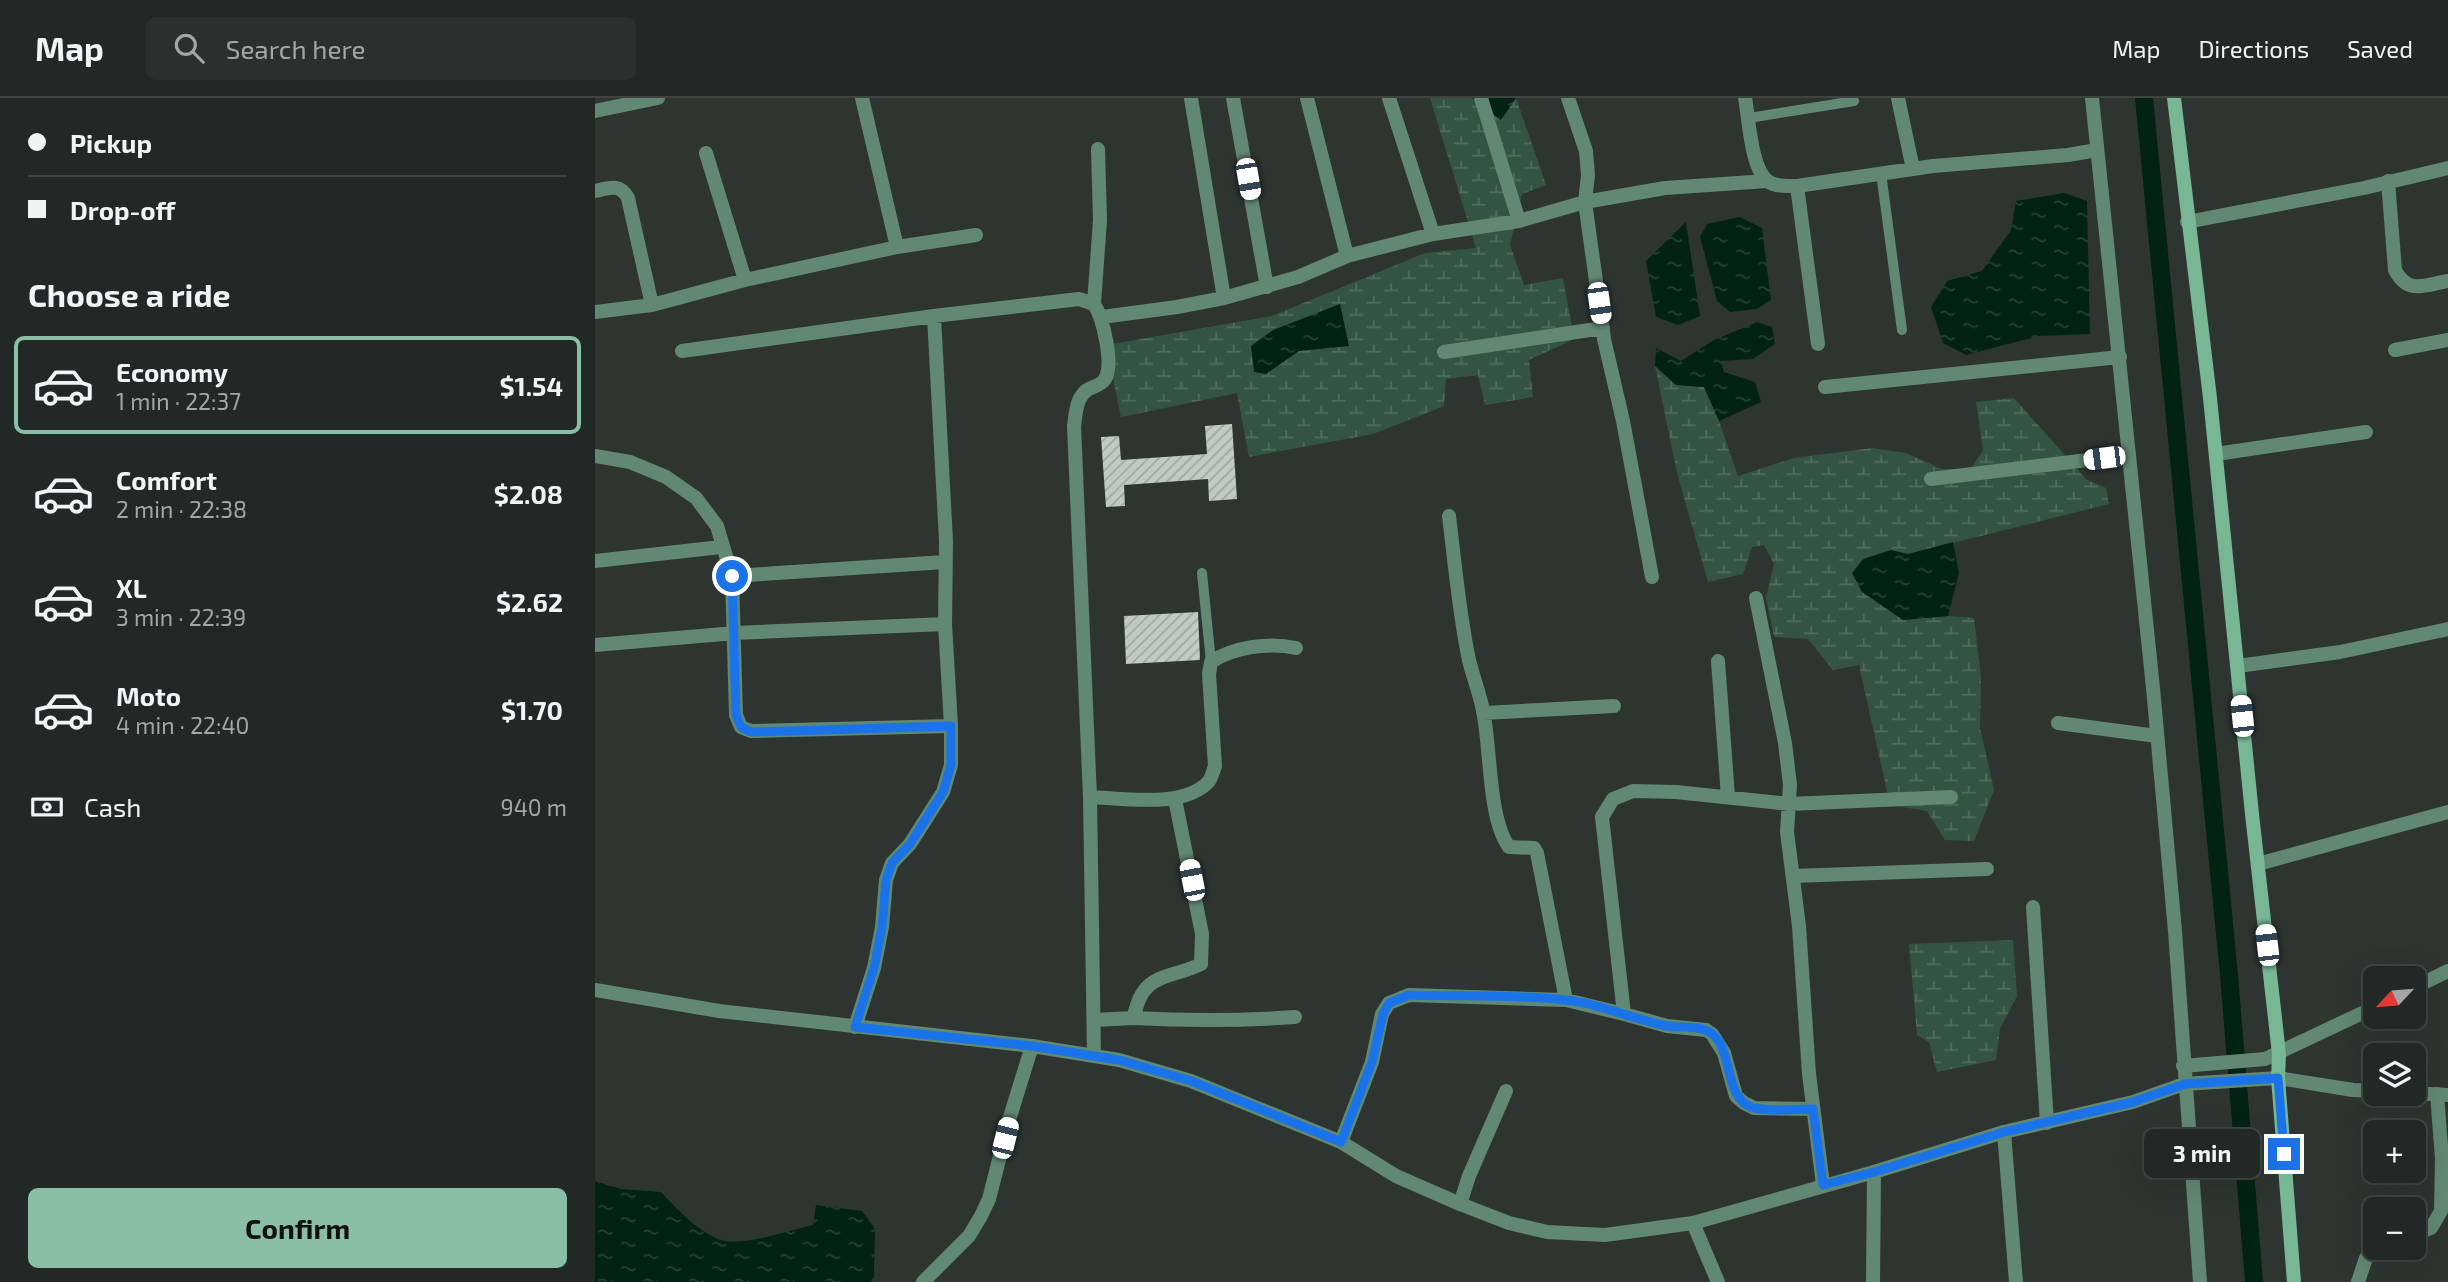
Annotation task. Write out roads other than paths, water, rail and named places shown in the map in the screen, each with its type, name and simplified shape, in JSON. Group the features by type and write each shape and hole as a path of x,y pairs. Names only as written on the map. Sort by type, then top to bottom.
{"main road":[{"path":"2173,98 2215,454 2279,1054 2278,1078 2294,1282"}],"street":[{"path":"595,111 658,98"},
{"path":"862,98 898,247"},
{"path":"1191,98 1224,298"},
{"path":"1233,98 1267,287"},
{"path":"1307,98 1347,256"},
{"path":"1389,98 1433,234"},
{"path":"1481,98 1519,222"},
{"path":"1567,98 1586,151 1588,175 1585,202 1603,328 1652,577"},
{"path":"1745,98 1756,163 1760,174 1777,186 1797,186 1913,169 2097,150"},
{"path":"1898,98 1913,169"},
{"path":"2092,98 2120,357 2175,931 2200,1282"},
{"path":"1094,1055 1090,797 1074,426 1079,400 1087,391 1101,384 1108,369 1098,311 1098,149"},
{"path":"706,153 745,280"},
{"path":"2187,222 2364,188 2448,168"},
{"path":"682,351 1079,299 1098,311 1177,307 1267,287 1347,256 1433,234 1519,222 1585,202 1665,188 1767,181"},
{"path":"2388,181 2395,270 2400,280 2415,286 2448,281"},
{"path":"1797,186 1818,344"},
{"path":"595,191 618,187 624,190 628,198 652,305"},
{"path":"595,312 652,305 745,280 898,247 976,235"},
{"path":"855,1027 874,968 882,927 886,880 892,863 910,844 943,792 951,765 945,624 946,541 934,316"},
{"path":"1444,352 1603,328"},
{"path":"2395,350 2448,340"},
{"path":"1825,387 2120,357"},
{"path":"2215,454 2366,432"},
{"path":"1931,479 2129,455"},
{"path":"595,456 631,462 666,477 696,498 716,526 732,576 736,715 741,727 751,732 951,726"},
{"path":"1449,516 1461,615 1469,659 1484,713 1489,771 1501,833 1509,847 1527,846 1534,848 1537,853 1566,1000"},
{"path":"595,561 722,547"},
{"path":"732,576 945,562"},
{"path":"1756,598 1785,743 1790,785 1787,832 1799,926 1813,1109 1823,1185"},
{"path":"595,645 735,633 945,624"},
{"path":"2238,666 2340,652 2448,629"},
{"path":"1090,797 1175,799 1200,788 1210,780 1215,766 1209,674 1211,662 1223,654 1237,651 1283,645 1296,648"},
{"path":"1718,662 1728,797"},
{"path":"1484,713 1614,706"},
{"path":"2058,723 2157,736"},
{"path":"1624,1014 1602,817 1613,799 1633,791 1789,804 1951,797"},
{"path":"1133,1018 1143,992 1154,981 1191,970 1201,964 1202,933 1175,799"},
{"path":"2258,864 2448,812"},
{"path":"1793,876 1987,869"},
{"path":"2033,907 2047,1123"},
{"path":"2426,982 2448,971"},
{"path":"595,990 719,1011 1094,1055 1191,1081 1341,1142 1397,1176 1460,1204 1509,1223 1548,1232 1605,1235 1693,1223 2004,1132 2133,1102 2185,1084 2278,1078 2363,1090"},
{"path":"1341,1142 1372,1062 1383,1014 1389,1003 1409,995 1566,1000 1667,1026 1706,1030 1718,1039 1736,1096 1744,1103 1754,1108 1813,1109"},
{"path":"2183,1066 2254,1060 2279,1054 2363,1013"},
{"path":"1095,1020 1133,1018 1215,1021 1295,1017"},
{"path":"923,1282 969,1236 989,1199 1032,1046"},
{"path":"1460,1204 1469,1176 1506,1091"},
{"path":"2426,1230 2431,1228 2441,1211 2442,1095"},
{"path":"2004,1132 2016,1282"},
{"path":"1873,1282 1874,1172"},
{"path":"1693,1223 1718,1282"},
{"path":"2358,1282 2365,1260"}],"lane":[{"path":"1749,118 1854,101"},
{"path":"1881,173 1902,330"},
{"path":"1202,573 1211,662"}],"water":[{"path":"1472,98 1516,98 1501,120"},
{"path":"2064,193 2087,201 2090,334 2039,336 1966,355 1943,343 1931,307 1947,281 1982,271 2011,230 2016,201"},
{"path":"1740,217 1762,228 1771,300 1757,309 1730,312 1717,301 1700,237 1707,224"},
{"path":"1686,222 1700,316 1678,325 1656,317 1646,261"},
{"path":"1340,304 1349,346 1299,351 1266,374 1254,372 1251,346 1273,330"},
{"path":"1757,322 1772,327 1775,344 1753,359 1721,361 1724,372 1755,382 1761,402 1719,421 1704,387 1676,385 1655,366 1656,348 1681,361 1714,340"},
{"path":"1953,542 1959,573 1948,616 1903,620 1862,592 1852,573 1863,559 1891,550 1908,554"},
{"path":"595,1181 621,1189 661,1192 696,1226 712,1236 730,1242 753,1240 813,1225 816,1205 862,1211 875,1229 872,1282 595,1282"}],"waterway":[{"path":"2144,98 2229,975 2254,1282"}]}
